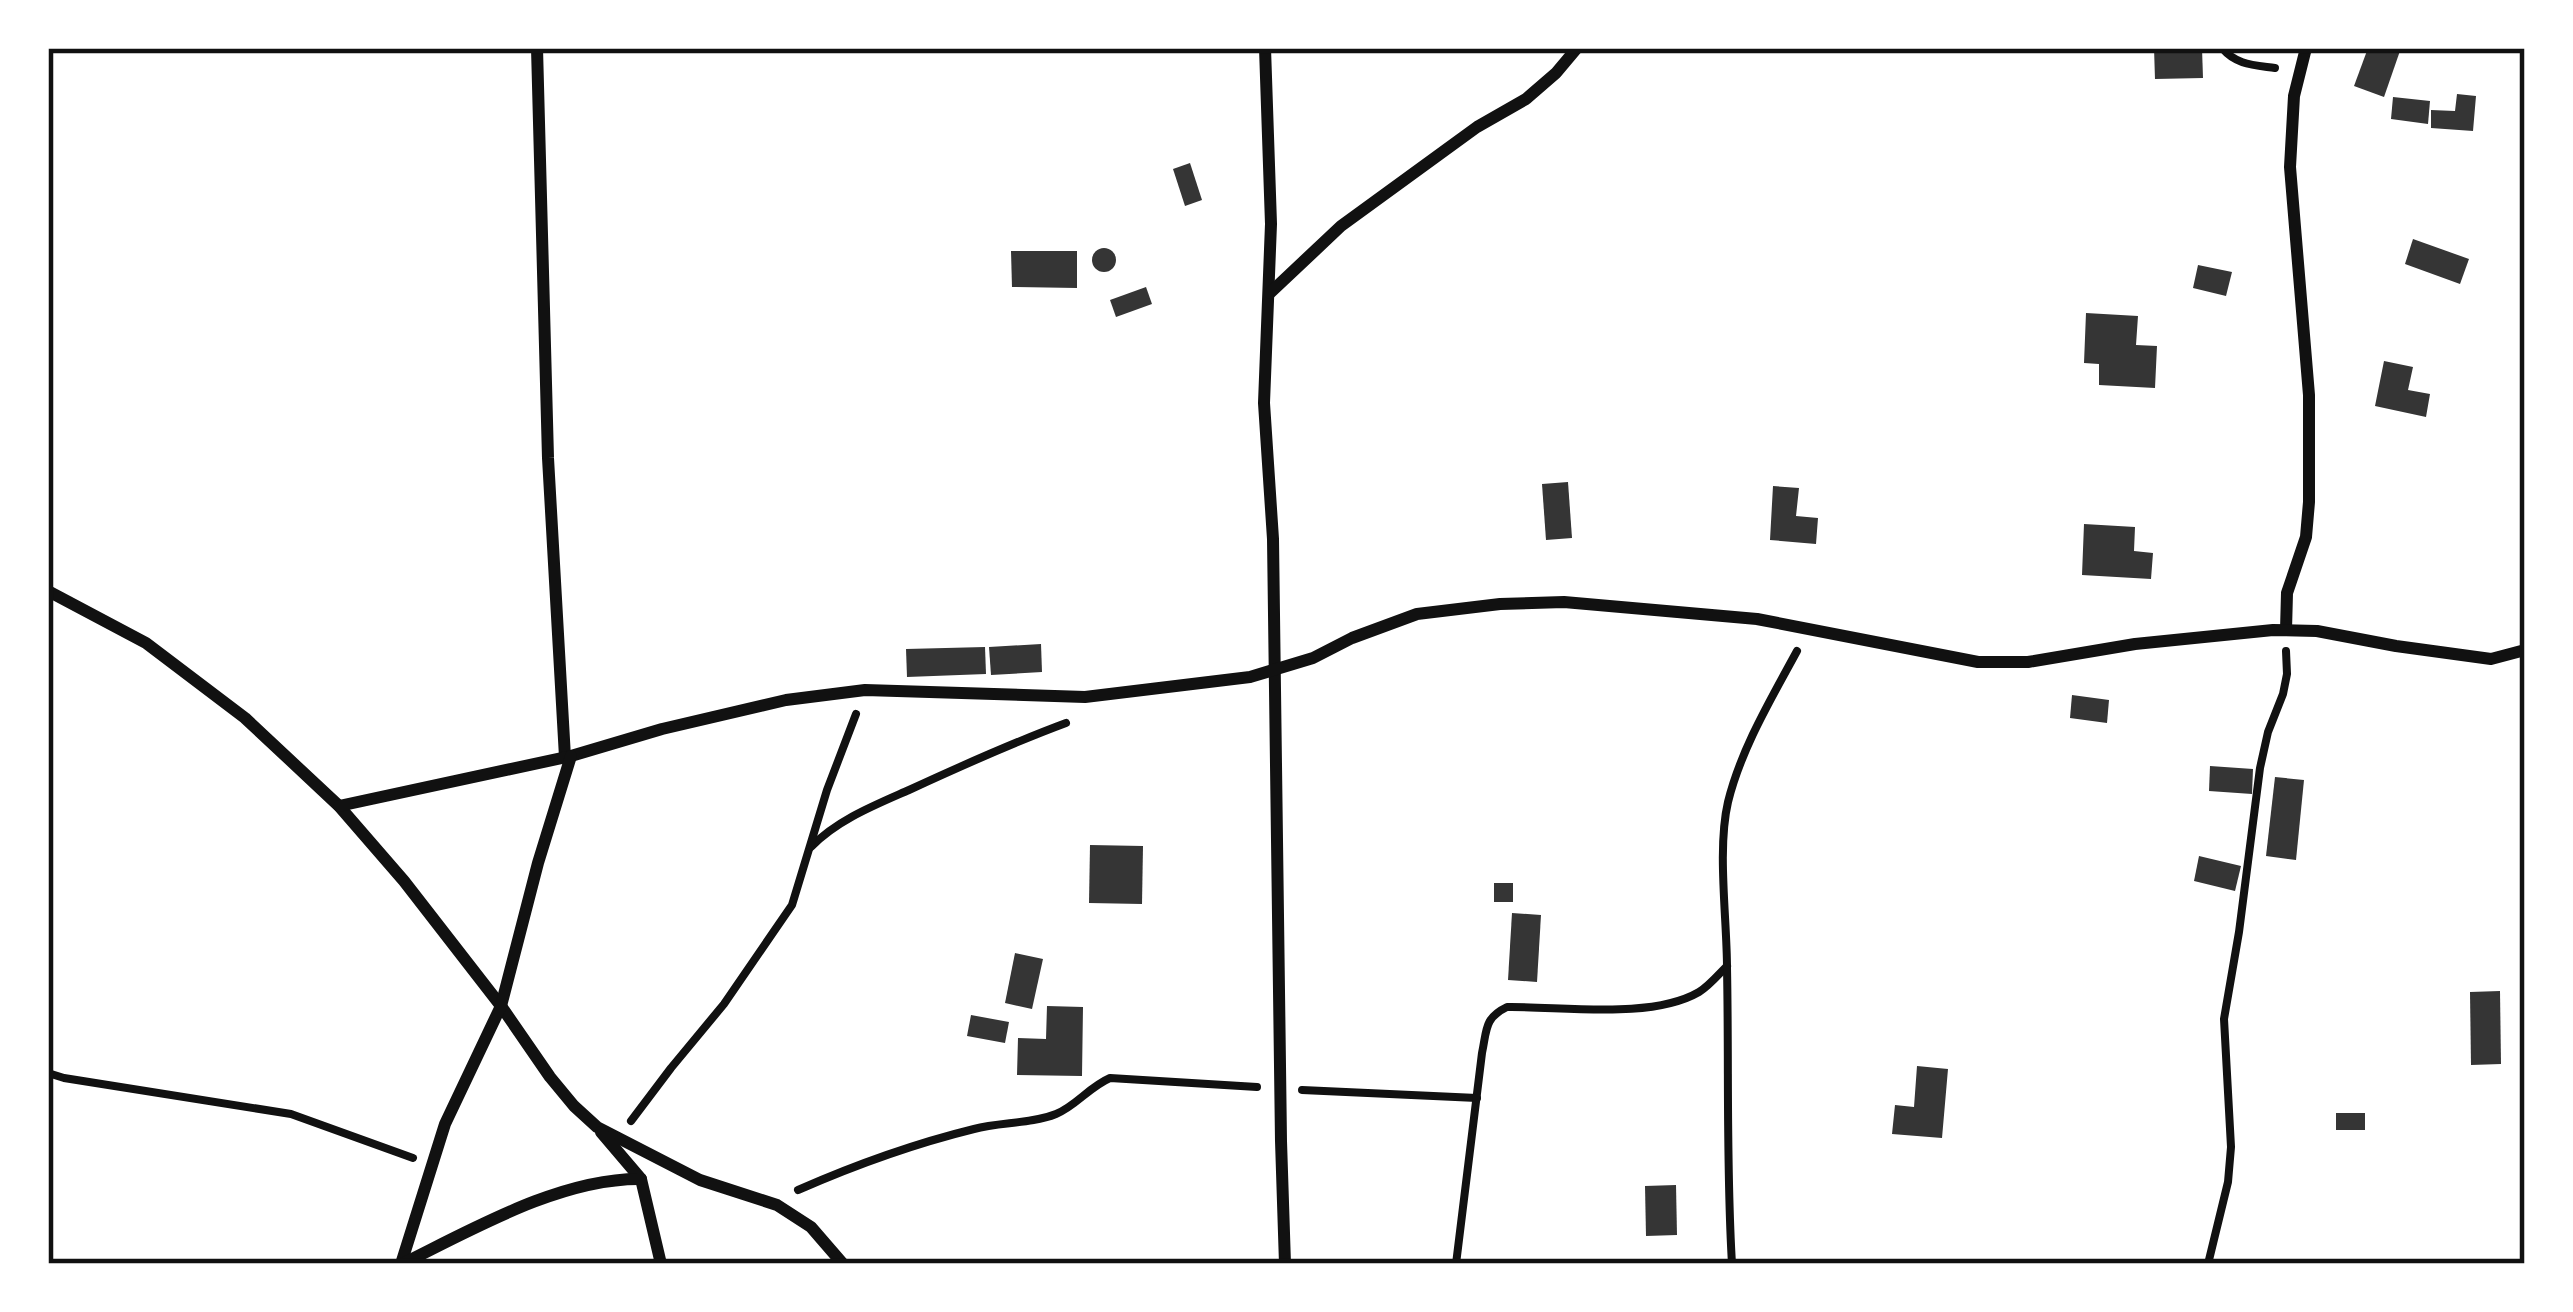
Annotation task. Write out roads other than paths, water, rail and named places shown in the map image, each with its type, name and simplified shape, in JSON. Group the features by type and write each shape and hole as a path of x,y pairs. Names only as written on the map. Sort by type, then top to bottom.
{"street":[{"path":"402,1264 445,1124 501,1006 568,757 548,458 537,48"},
{"path":"1265,48 1270,293 1264,404 1273,538 1286,1264"},
{"path":"1270,293 1341,226 1477,128 1526,99 1577,48"},
{"path":"2286,630 2287,593 2306,537 2309,502 2309,394 2290,167 2294,96 2306,48"},
{"path":"48,591 146,643 245,718 339,806 404,881 562,1092 641,1179 661,1264"},
{"path":"339,806 568,757 765,705 865,690 1085,697 1210,683 1313,658 1417,614 1500,604 1564,602 1757,619 1978,662 2028,662 2135,644 2286,630 2491,658 2525,650"},
{"path":"597,1126 700,1180 769,1202 811,1227 843,1264"},
{"path":"402,1264 553,1196 606,1180 641,1179"}]}
